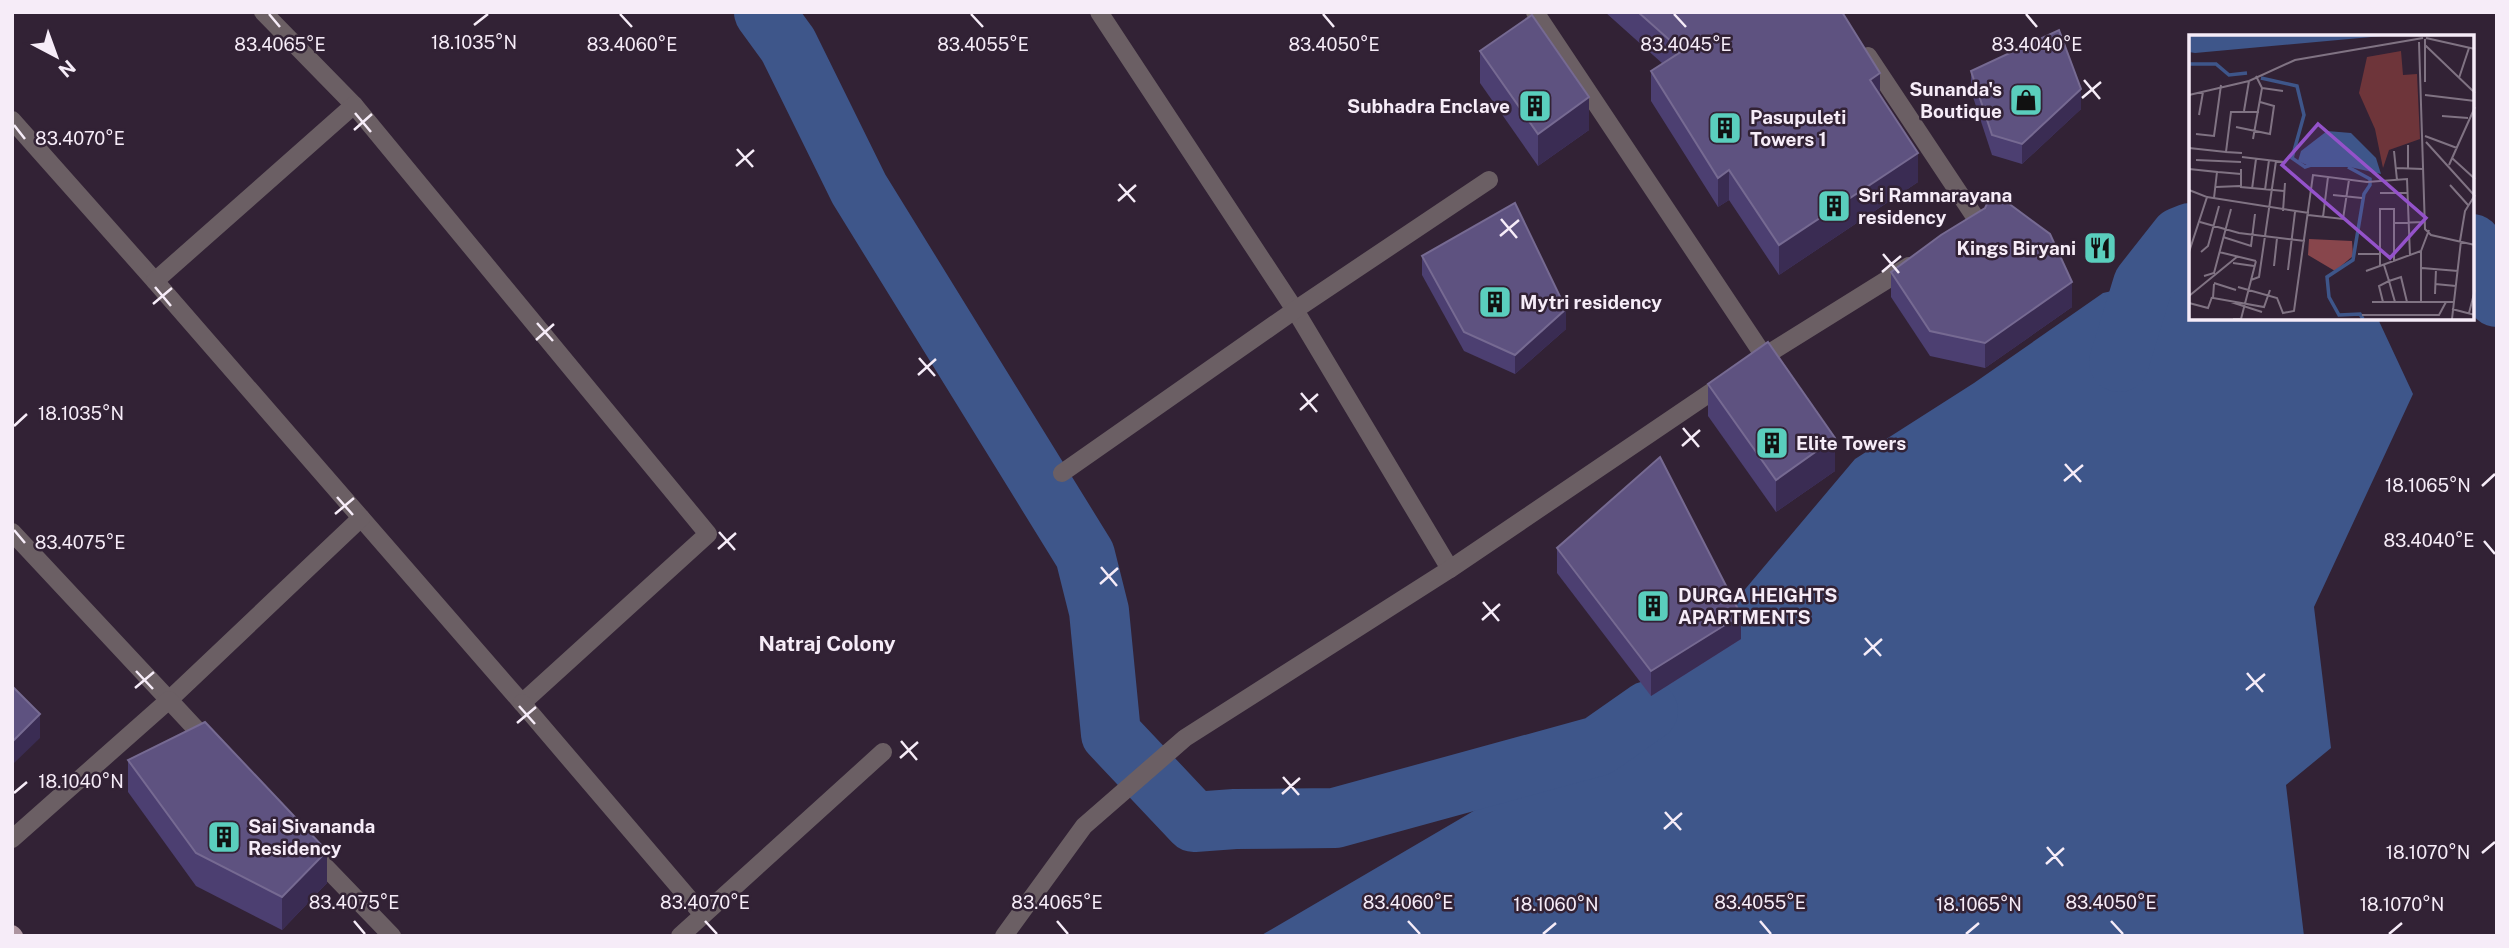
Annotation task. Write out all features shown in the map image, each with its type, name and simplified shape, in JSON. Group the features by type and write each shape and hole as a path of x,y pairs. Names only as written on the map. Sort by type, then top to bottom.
{"street":[{"path":"262,12 354,105 708,534 522,703"},
{"path":"1099,12 1295,310 1450,569"},
{"path":"1535,12 1764,356"},
{"path":"1861,46 1979,223 1957,237"},
{"path":"155,281 354,105"},
{"path":"12,120 522,703 703,915"},
{"path":"1062,473 1295,310 1489,180"},
{"path":"1004,936 1084,826 1185,738 1450,569 1764,356 1923,258"},
{"path":"12,839 169,700 361,518"},
{"path":"12,532 224,759"},
{"path":"680,936 883,752"},
{"path":"298,837 392,936"}],"water":[{"path":"2189,273 2189,320 2378,320 2413,394 2314,607 2331,748 2286,785 2304,936 1260,936 1588,744 1725,613 1855,459 1974,383 2103,293"}],"building":[{"path":"1638,12 1842,12 1880,73 1870,80 1918,153 1779,245 1729,170 1718,178 1651,71 1682,51"},
{"path":"1532,15 1589,97 1538,134 1480,51"},
{"name":"Sunanda's Boutique","path":"2059,30 2081,89 2022,144 1992,135 1971,71"},
{"path":"1996,194 2050,234 2072,282 1985,343 1930,331 1891,272 1941,235 1985,208 1990,198"},
{"name":"Mytri residency","path":"1515,203 1566,309 1515,355 1464,332 1422,256"},
{"path":"1768,342 1835,438 1776,480 1708,384"},
{"name":"DURGA HEIGHTS APARTMENTS","path":"1660,457 1741,615 1651,671 1557,548"},
{"path":"12,686 40,714 12,742"},
{"name":"Sai Sivananda Residency","path":"205,722 327,851 282,897 196,853 128,760"}],"waterway":[{"path":"764,12 788,45 859,189 1085,555 1099,611 1111,734 1194,822 1335,818 1598,746 1648,711"},
{"path":"2119,362 2143,284 2180,237 2189,233"},
{"path":"2474,248 2497,297"}],"place":[{"name":"Sunanda's Boutique","path":"2026,100"},
{"name":"Subhadra Enclave","path":"1535,106"},
{"name":"Pasupuleti Towers 1","path":"1725,128"},
{"name":"Sri Ramnarayana residency","path":"1834,206"},
{"name":"Kings Biryani","path":"2100,248"},
{"name":"Mytri residency","path":"1495,302"},
{"name":"Elite Towers","path":"1772,443"},
{"name":"DURGA HEIGHTS APARTMENTS","path":"1653,606"},
{"name":"Sai Sivananda Residency","path":"224,837"}],"district":[{"name":"Natraj Colony","path":"827,643"}]}
